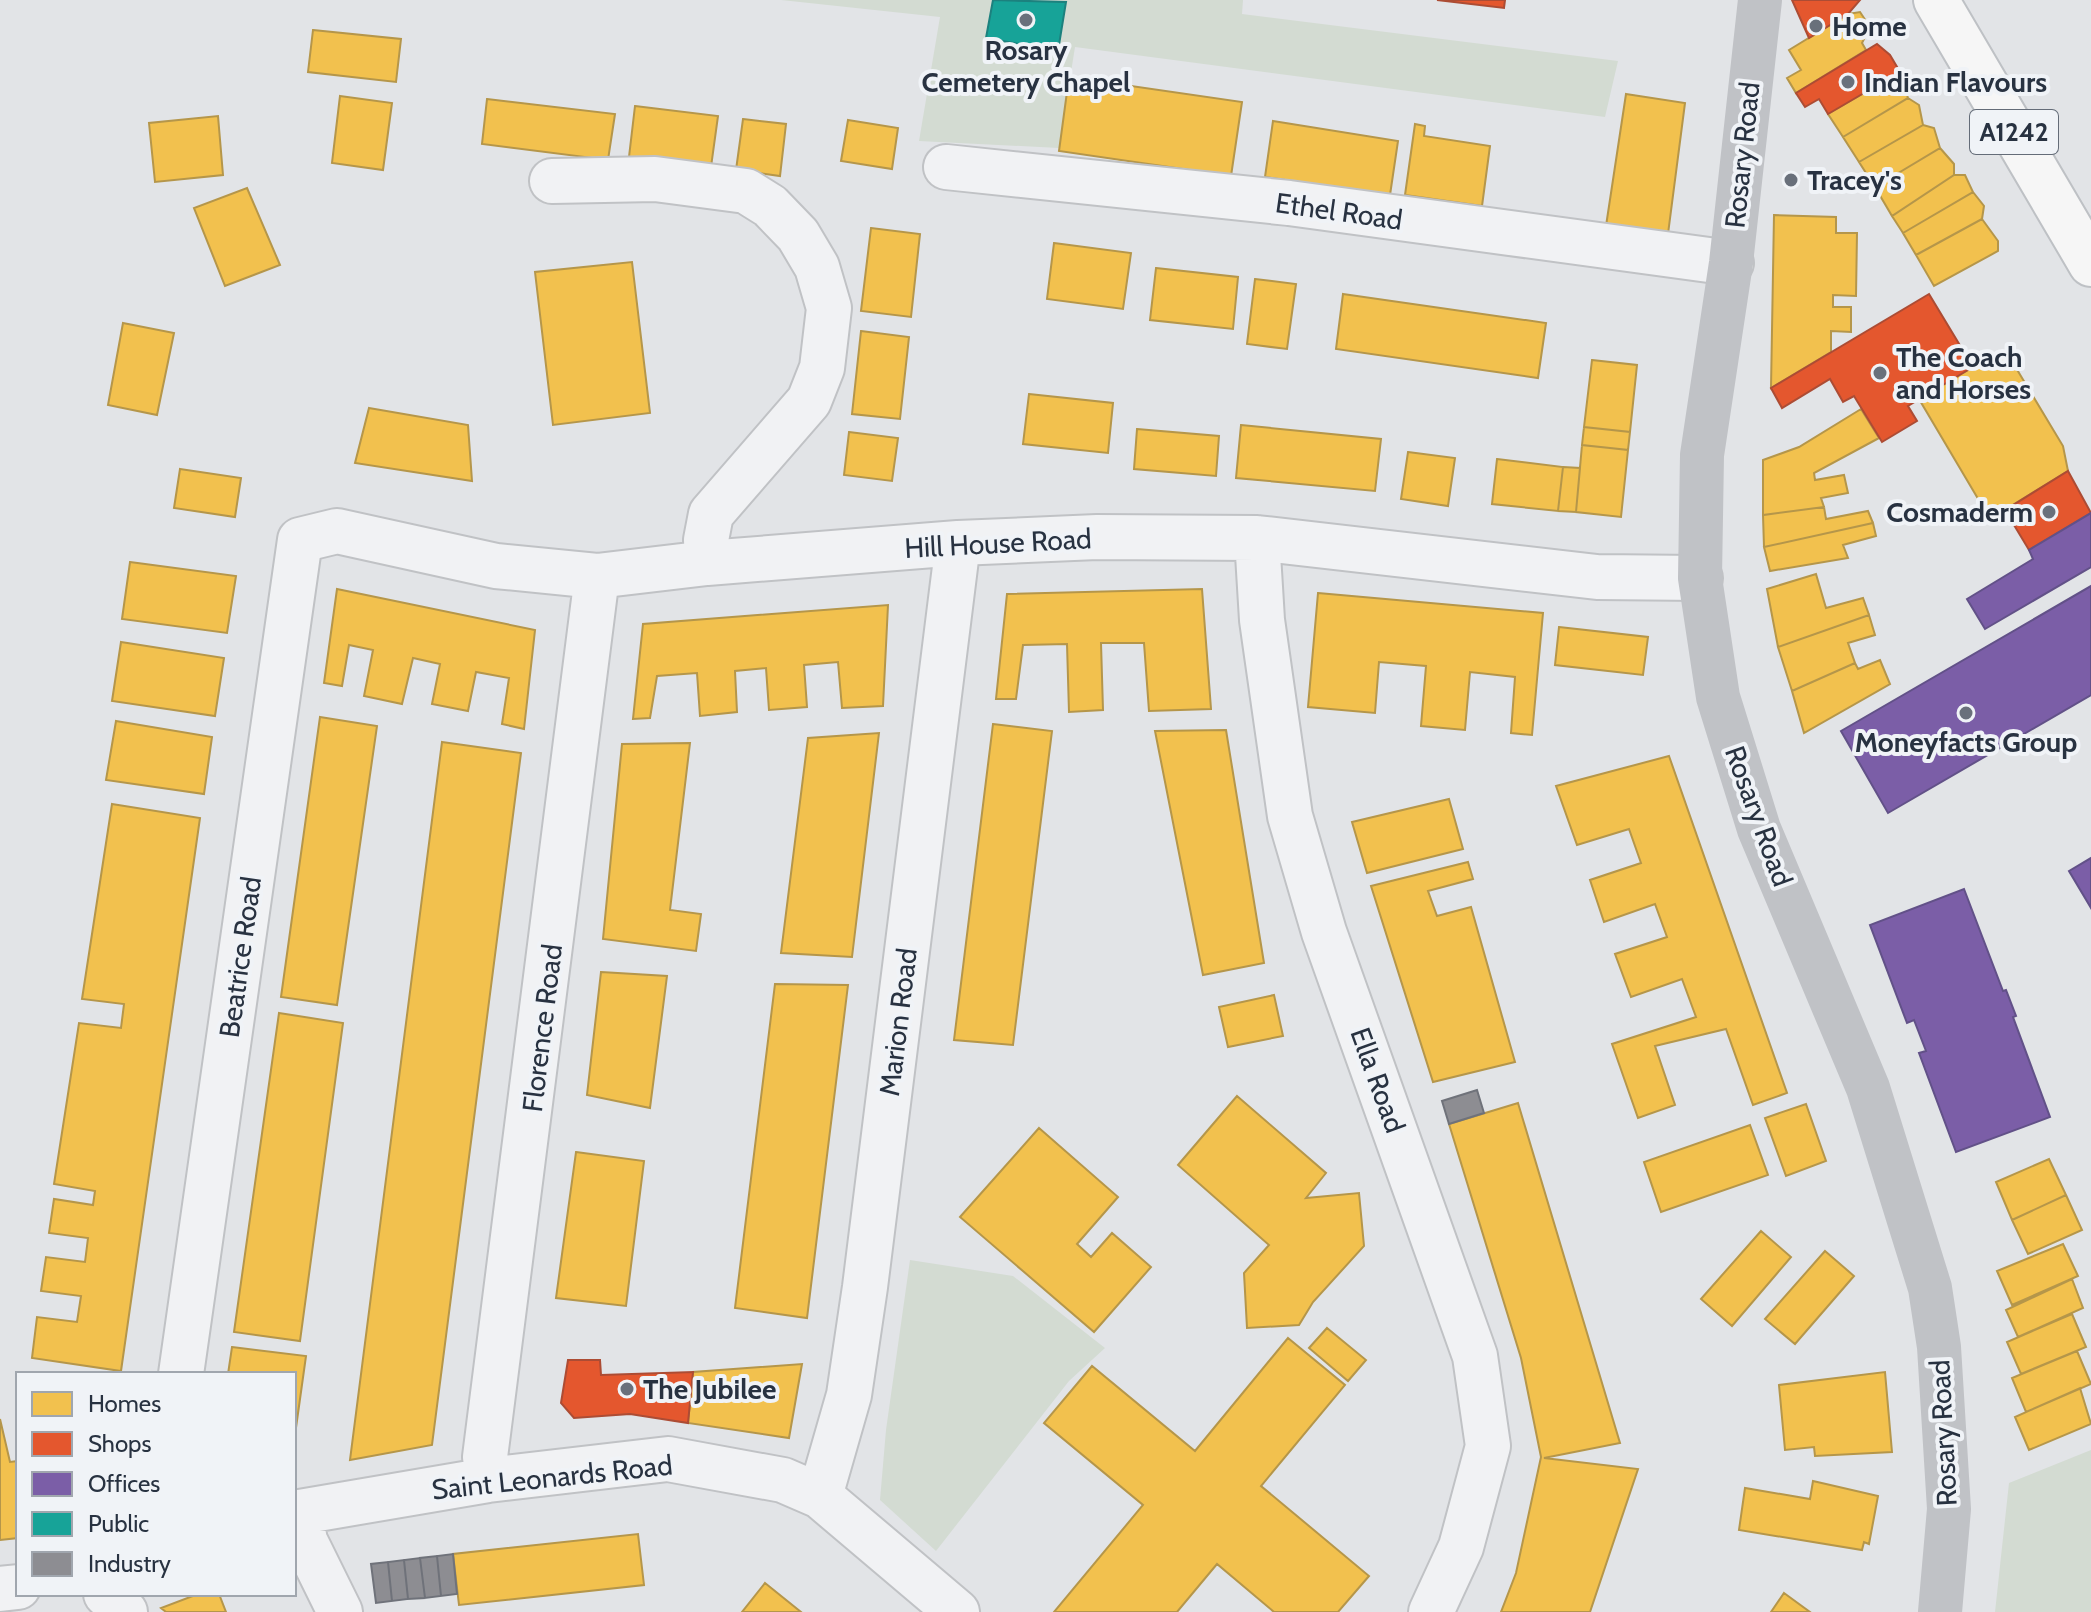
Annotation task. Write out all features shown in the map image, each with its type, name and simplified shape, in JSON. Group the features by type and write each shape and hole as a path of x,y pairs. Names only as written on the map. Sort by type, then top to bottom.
{"main road":[{"name":"A1242","path":"1936,0 2091,264"}],"street":[{"name":"Rosary Road","path":"1760,0 1731,263 1702,455 1700,578 1718,697 1759,829 1868,1088 1930,1288 1939,1347 1949,1509 1940,1612"},
{"name":"Ethel Road","path":"946,167 1289,203 1731,263"},
{"path":"552,181 655,179 746,191 770,206 798,235 817,267 829,308 822,368 809,401 711,514 706,540 707,563"},
{"name":"Hill House Road","path":"300,540 337,531 496,566 597,576 707,563 958,543 1097,537 1257,538 1597,577 1700,578"},
{"name":"Ella Road","path":"1257,538 1262,620 1290,816 1324,932 1475,1356 1488,1446 1461,1547 1431,1612"},
{"name":"Beatrice Road","path":"181,1372 300,540"},
{"name":"Marion Road","path":"820,1496 849,1395 863,1302 958,543"},
{"name":"Florence Road","path":"488,1480 485,1457 597,576"},
{"name":"Saint Leonards Road","path":"297,1513 488,1480 668,1459 783,1480 820,1496 957,1612"},
{"path":"297,1513 305,1541 340,1612"},
{"path":"108,1596 125,1612"}],"shaded area":[{"path":"781,0 1243,0 1242,14 1618,61 1605,117 1075,47 1059,148 919,141 940,17"},
{"path":"910,1260 1013,1276 1105,1348 1069,1381 936,1551 880,1500 886,1430"},
{"path":"2091,1450 2091,1612 1995,1612 2009,1483"}],"building: Homes":[{"path":"1860,12 1870,27 1862,43 1866,50 1796,93 1787,78 1801,70 1789,50 1848,14"},
{"path":"313,30 401,39 396,82 308,72"},
{"path":"1900,72 1908,98 1843,137 1828,114"},
{"path":"1069,77 1242,102 1231,176 1059,151"},
{"path":"1626,94 1685,103 1668,234 1606,226"},
{"path":"340,96 392,103 383,170 332,163"},
{"path":"1908,98 1919,105 1923,125 1859,162 1843,137"},
{"path":"487,99 615,114 608,160 482,144"},
{"path":"635,106 718,116 711,167 629,157"},
{"path":"218,116 223,175 155,182 149,123"},
{"path":"743,119 786,124 780,176 736,170"},
{"path":"848,120 898,128 892,169 841,161"},
{"path":"1273,121 1398,141 1390,195 1265,177"},
{"path":"1415,124 1425,126 1424,136 1490,146 1482,206 1405,195"},
{"path":"1923,125 1934,128 1940,148 1875,187 1859,162"},
{"path":"1940,148 1954,164 1954,175 1892,216 1875,187"},
{"path":"1954,175 1965,175 1973,192 1903,233 1892,216"},
{"path":"247,188 280,265 225,286 194,208"},
{"path":"1973,192 1984,206 1982,219 1916,255 1903,233"},
{"path":"1774,215 1836,217 1836,233 1857,233 1856,296 1833,295 1833,307 1851,307 1851,332 1831,331 1831,352 1771,388"},
{"path":"1982,219 1998,241 1998,251 1934,286 1916,255"},
{"path":"871,228 920,234 911,317 861,311"},
{"path":"1054,243 1131,253 1123,309 1047,299"},
{"path":"632,262 650,413 553,425 535,272"},
{"path":"1156,268 1238,277 1233,329 1150,320"},
{"path":"1255,279 1296,284 1287,349 1247,344"},
{"path":"1343,294 1546,323 1538,378 1336,349"},
{"path":"123,323 174,333 157,415 108,405"},
{"path":"861,331 909,337 900,419 852,414"},
{"path":"2000,351 2013,363 2063,446 2068,471 1990,519 1919,399"},
{"path":"1592,360 1637,365 1630,432 1584,427"},
{"path":"1029,394 1113,403 1108,453 1023,444"},
{"path":"369,408 468,425 472,481 355,463"},
{"path":"1861,409 1879,438 1814,473 1815,480 1844,475 1848,493 1821,498 1824,507 1763,515 1763,460 1799,447"},
{"path":"1241,425 1381,439 1375,491 1236,478"},
{"path":"1584,427 1630,432 1628,450 1582,445"},
{"path":"1137,429 1219,436 1216,476 1134,469"},
{"path":"849,432 898,438 892,481 844,475"},
{"path":"1582,445 1628,450 1621,517 1576,512"},
{"path":"1408,452 1455,458 1448,506 1401,499"},
{"path":"1497,459 1563,467 1558,511 1492,504"},
{"path":"1563,467 1580,468 1576,512 1558,511"},
{"path":"180,469 241,478 235,517 174,508"},
{"path":"1824,507 1826,519 1868,511 1873,523 1764,547 1763,515"},
{"path":"1873,523 1876,536 1843,545 1848,558 1770,571 1764,547"},
{"path":"130,562 236,576 227,633 122,619"},
{"path":"1816,574 1826,608 1863,598 1869,615 1778,647 1767,589"},
{"path":"337,589 535,630 524,729 502,724 509,678 476,672 468,711 432,704 440,664 413,658 402,704 364,696 373,650 349,645 342,686 324,683"},
{"path":"1202,589 1211,709 1149,711 1144,643 1101,643 1103,710 1069,712 1067,644 1023,645 1016,699 996,699 1007,594"},
{"path":"1318,593 1543,613 1532,735 1511,733 1515,677 1470,672 1465,730 1421,726 1426,666 1379,662 1375,713 1308,707"},
{"path":"888,605 883,706 842,708 838,662 804,665 807,707 769,710 766,668 735,671 737,712 700,716 697,673 657,676 650,718 633,719 643,624"},
{"path":"1869,615 1875,635 1848,643 1855,663 1792,691 1778,647"},
{"path":"1559,627 1648,637 1643,675 1555,665"},
{"path":"121,642 224,658 215,716 112,701"},
{"path":"1880,660 1890,684 1804,733 1792,691 1855,663 1858,669"},
{"path":"320,717 377,726 337,1005 281,997"},
{"path":"116,721 212,737 204,794 106,780"},
{"path":"993,724 1052,731 1013,1045 954,1040"},
{"path":"1226,730 1264,963 1203,975 1155,731"},
{"path":"879,733 852,957 781,953 808,738"},
{"path":"442,742 521,753 432,1445 350,1460"},
{"path":"690,743 670,910 701,914 696,951 603,939 622,744"},
{"path":"1669,756 1787,1093 1753,1105 1726,1029 1655,1046 1675,1105 1638,1118 1612,1044 1696,1017 1682,979 1631,997 1615,954 1667,937 1655,904 1604,922 1590,880 1641,863 1629,829 1577,845 1556,786"},
{"path":"1449,799 1463,849 1367,873 1352,822"},
{"path":"112,804 200,818 121,1371 32,1358 37,1317 77,1322 81,1296 41,1291 46,1257 85,1262 88,1238 49,1233 54,1199 93,1205 95,1191 54,1184 79,1023 121,1028 124,1004 82,999"},
{"path":"1468,862 1473,879 1428,891 1437,916 1471,907 1515,1062 1433,1082 1371,886"},
{"path":"601,972 667,976 650,1108 587,1095"},
{"path":"775,984 848,985 807,1318 735,1308"},
{"path":"1274,995 1283,1036 1228,1047 1219,1007"},
{"path":"279,1013 343,1023 300,1341 234,1332"},
{"path":"1237,1096 1326,1173 1306,1198 1359,1193 1364,1246 1313,1302 1299,1325 1247,1328 1244,1273 1269,1245 1178,1165"},
{"path":"1518,1103 1620,1443 1544,1458 1638,1469 1590,1612 1501,1612 1516,1573 1541,1457 1521,1358 1449,1124"},
{"path":"1806,1104 1826,1161 1786,1176 1765,1118"},
{"path":"1750,1125 1768,1175 1661,1212 1644,1162"},
{"path":"1039,1128 1118,1197 1077,1244 1091,1257 1112,1233 1151,1267 1094,1332 960,1217"},
{"path":"576,1152 644,1161 626,1306 556,1298"},
{"path":"2049,1159 2066,1195 2012,1220 1996,1182"},
{"path":"2066,1195 2082,1230 2028,1254 2012,1220"},
{"path":"1761,1231 1791,1257 1732,1326 1701,1299"},
{"path":"2063,1244 2078,1276 2012,1305 1997,1271"},
{"path":"1825,1251 1854,1276 1795,1344 1765,1319"},
{"path":"2072,1279 2083,1308 2018,1337 2006,1310"},
{"path":"2072,1314 2086,1347 2021,1374 2007,1342"},
{"path":"1327,1328 1366,1360 1348,1381 1309,1348"},
{"path":"1288,1338 1345,1385 1261,1486 1369,1576 1338,1612 1274,1612 1217,1564 1177,1612 1054,1612 1143,1505 1044,1423 1092,1366 1195,1451"},
{"path":"232,1347 306,1356 296,1428 296,1372 228,1372"},
{"path":"2077,1351 2091,1384 2026,1412 2012,1378"},
{"path":"802,1364 789,1438 688,1423 693,1372"},
{"path":"1885,1372 1892,1452 1815,1456 1814,1447 1785,1450 1779,1385"},
{"path":"2080,1388 2091,1424 2029,1450 2015,1417"},
{"path":"0,1419 10,1462 16,1461 16,1538 0,1540"},
{"path":"1813,1481 1878,1496 1869,1544 1864,1542 1862,1550 1739,1530 1745,1488 1810,1499"},
{"path":"638,1534 644,1585 459,1605 453,1554"},
{"path":"765,1583 801,1612 742,1612"},
{"path":"1784,1593 1810,1612 1771,1612"},
{"path":"193,1596 220,1596 226,1612 166,1612 161,1608"}],"building: Shops":[{"path":"1437,0 1505,0 1504,8"},
{"name":"Home","path":"1792,0 1860,0 1848,14 1809,38"},
{"name":"Indian Flavours","path":"1877,44 1890,55 1900,72 1828,114 1819,99 1805,107 1796,93"},
{"name":"The Coach and Horses","path":"1929,294 1973,367 1908,406 1917,421 1882,442 1854,396 1843,402 1830,379 1782,408 1771,388"},
{"name":"Cosmaderm","path":"2068,471 2091,513 2029,550 2005,510"},
{"name":"The Jubilee","path":"568,1360 600,1360 601,1375 693,1372 688,1423 630,1414 574,1418 561,1403"}],"building: Offices":[{"path":"2091,513 2091,567 1985,629 1967,599 2033,559 2029,550"},
{"name":"Moneyfacts Group","path":"2091,586 2091,695 1888,813 1841,731"},
{"path":"2091,858 2091,908 2069,871"},
{"path":"1964,889 2003,991 2006,990 2016,1016 2013,1017 2050,1117 1956,1152 1919,1053 1926,1051 1914,1020 1907,1023 1870,925"}],"building: Public":[{"name":"Rosary Cemetery Chapel","path":"993,0 1066,2 1058,51 986,38"}],"building: Industry":[{"path":"1477,1090 1484,1113 1449,1124 1442,1101"},
{"path":"453,1554 457,1594 441,1596 437,1556"},
{"path":"437,1556 441,1596 425,1598 420,1558"},
{"path":"420,1558 425,1598 408,1599 404,1560"},
{"path":"404,1560 408,1599 392,1601 388,1562"},
{"path":"388,1562 392,1601 376,1603 371,1564"}],"place":[{"name":"Rosary Cemetery Chapel","path":"1026,20"},
{"name":"Home","path":"1816,26"},
{"name":"Indian Flavours","path":"1848,82"},
{"name":"Tracey's","path":"1791,180"},
{"name":"The Coach and Horses","path":"1880,373"},
{"name":"Cosmaderm","path":"2049,512"},
{"name":"Moneyfacts Group","path":"1966,713"},
{"name":"The Jubilee","path":"627,1389"}]}
